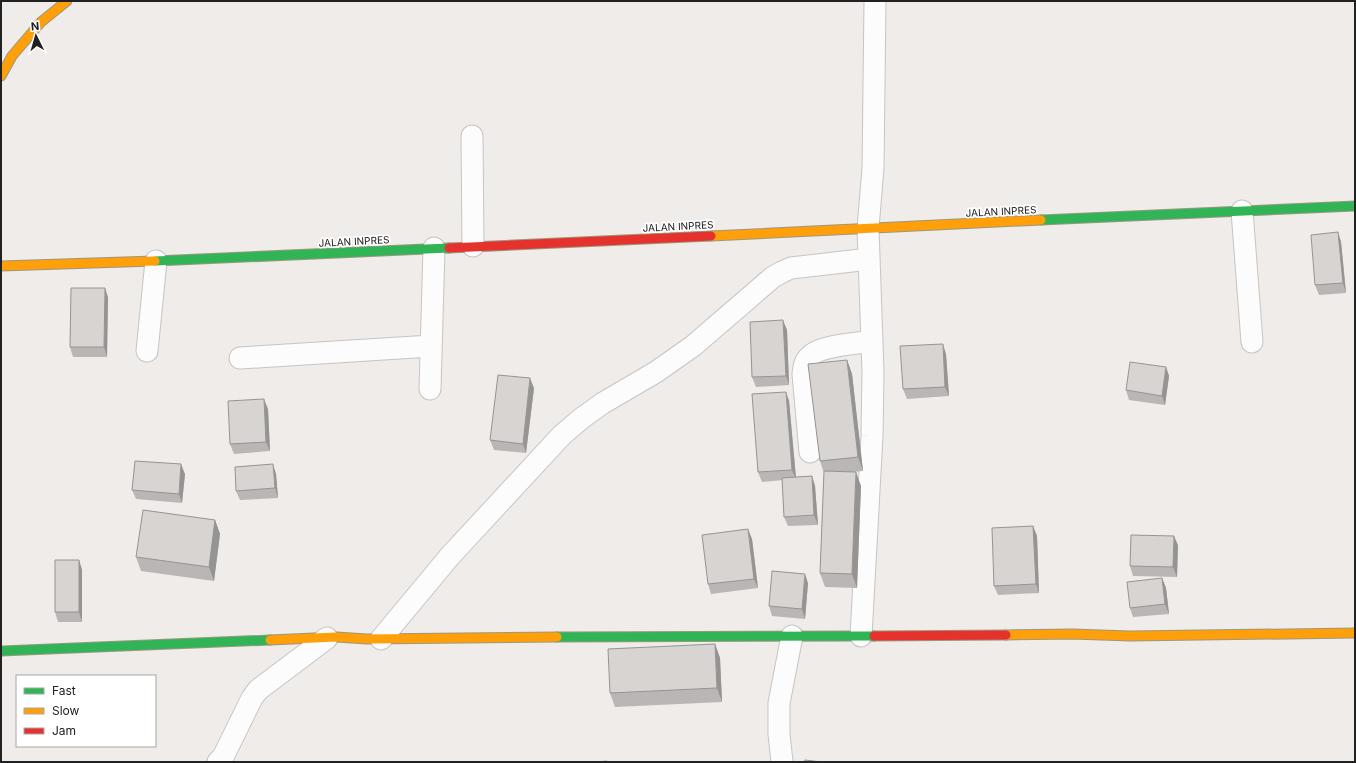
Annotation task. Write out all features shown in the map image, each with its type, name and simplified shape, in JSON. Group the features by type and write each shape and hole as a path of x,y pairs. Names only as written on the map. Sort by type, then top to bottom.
{"main road":[{"path":"1,76 12,56 41,22 67,1"},
{"name":"JALAN INPRES","path":"1,266 156,261 1355,206"},
{"path":"1,652 331,637 374,639 600,636 1072,634 1130,636 1355,633"}],"street":[{"path":"862,636 872,436 873,372 868,228 873,168 876,1"},
{"path":"472,136 473,246"},
{"path":"1242,211 1252,342"},
{"path":"430,389 434,248"},
{"path":"374,639 562,435 582,418 603,403 656,372 693,346 773,277 791,268 869,258"},
{"path":"147,351 156,261"},
{"path":"810,452 803,374 804,364 810,356 820,350 872,342"},
{"path":"240,358 431,346"},
{"path":"782,762 779,734 779,703 792,636"},
{"path":"218,762 223,757 252,698 258,690 331,637"}],"building":[{"path":"1338,232 1343,283 1315,285 1311,235"},
{"path":"71,288 105,288 104,347 70,347"},
{"path":"783,320 786,376 752,377 750,322"},
{"path":"943,344 945,387 903,389 900,346"},
{"path":"847,360 858,457 820,461 808,364"},
{"path":"1130,362 1166,367 1162,396 1126,390"},
{"path":"498,375 530,378 523,444 490,440"},
{"path":"786,392 792,470 758,472 752,394"},
{"path":"264,399 266,442 230,444 228,401"},
{"path":"135,461 181,464 179,494 132,490"},
{"path":"273,464 275,488 236,491 235,467"},
{"path":"824,471 856,472 852,574 820,573"},
{"path":"812,476 814,515 784,517 782,478"},
{"path":"143,510 215,520 209,567 136,557"},
{"path":"1033,526 1036,584 994,586 992,528"},
{"path":"748,529 754,579 708,584 702,535"},
{"path":"1131,535 1174,536 1173,567 1130,566"},
{"path":"55,560 79,560 79,612 55,612"},
{"path":"772,571 805,574 802,609 769,606"},
{"path":"1162,578 1165,604 1130,608 1127,582"},
{"path":"715,644 717,688 610,693 608,649"},
{"path":"805,760 822,762 804,762"}],"traffic: fast":[{"path":"1041,220 1355,206"},
{"path":"155,261 449,248"},
{"path":"557,637 874,636"},
{"path":"1,651 270,640"}],"traffic: slow":[{"path":"1,76 12,56 41,22 67,1"},
{"path":"711,236 1041,220"},
{"path":"1,266 155,261"},
{"path":"1006,635 1072,634 1130,636 1355,633"},
{"path":"270,640 336,637 367,639 557,637"}],"traffic: jam":[{"path":"449,248 711,236"},
{"path":"874,636 1006,635"}]}
